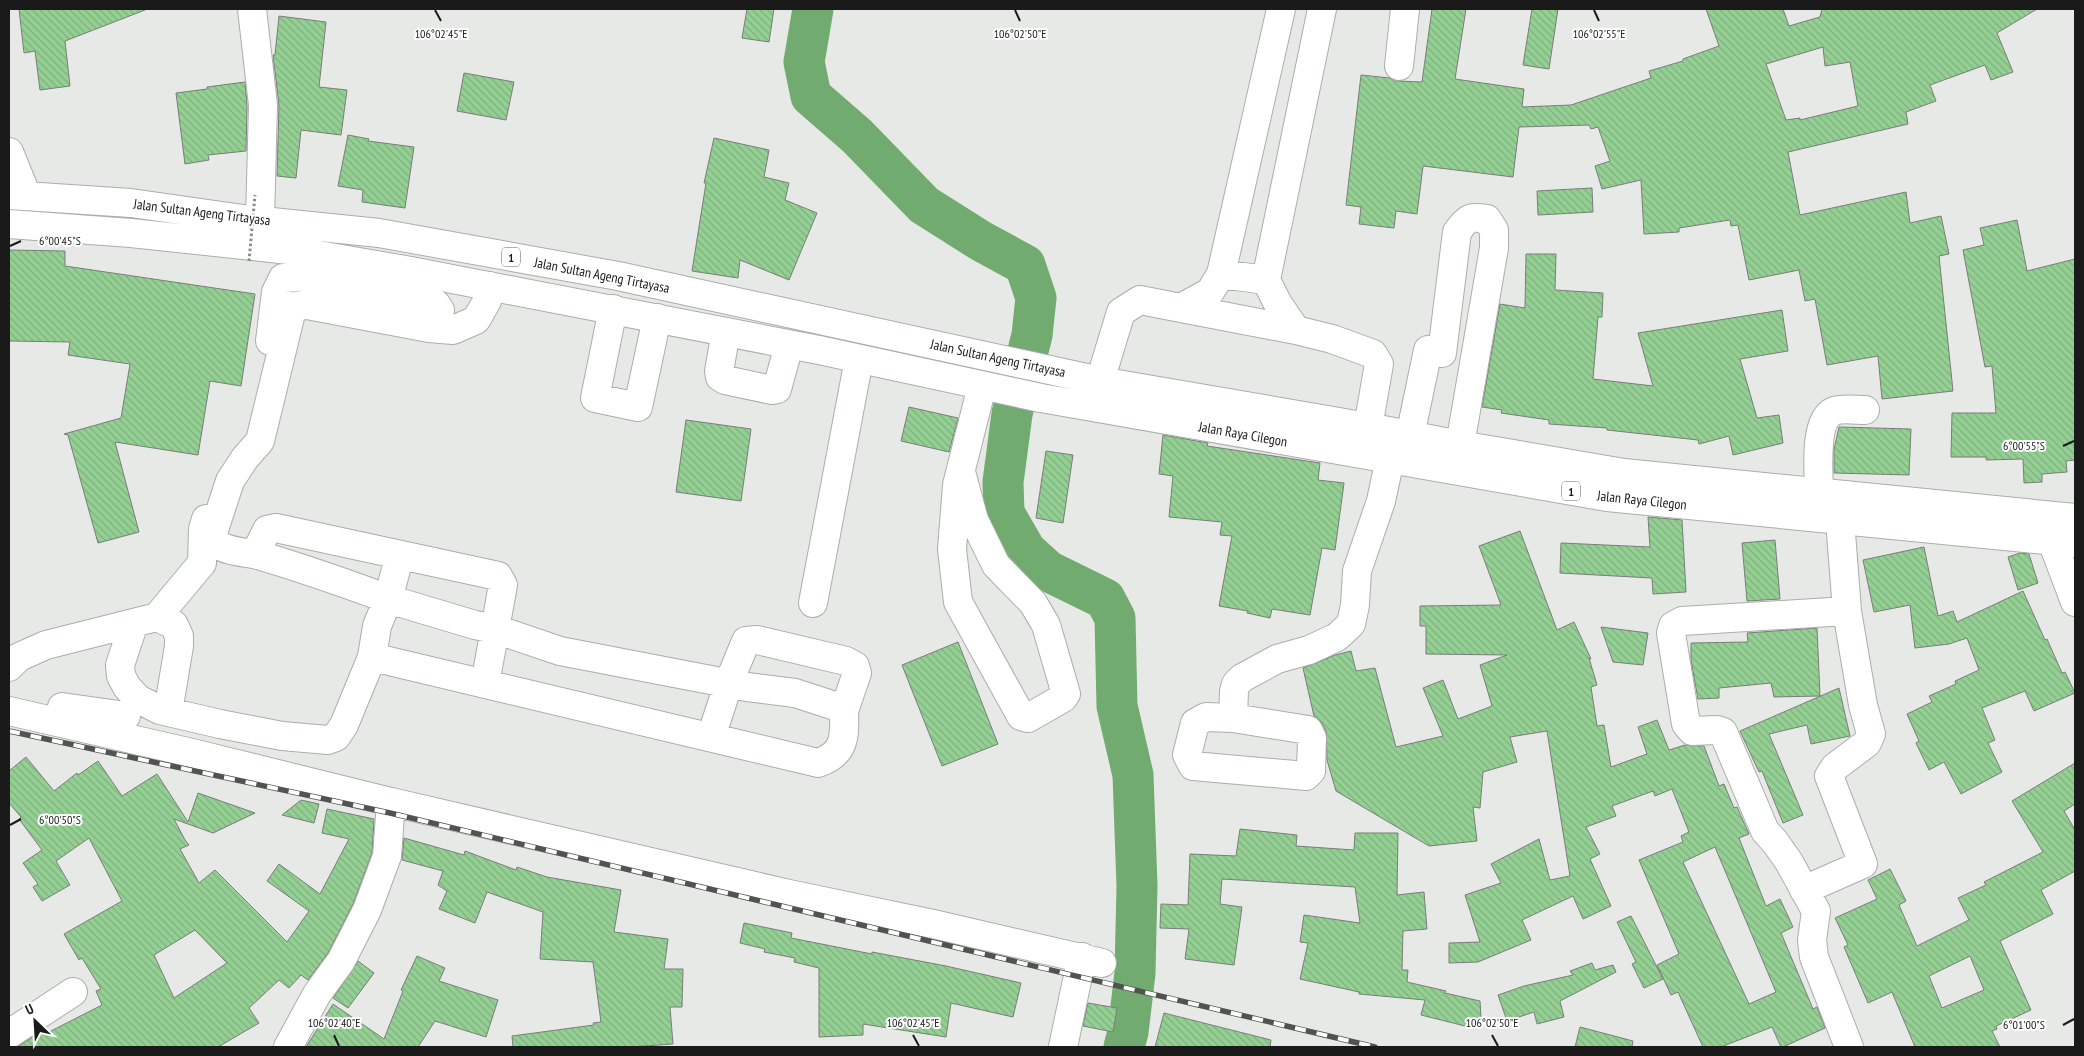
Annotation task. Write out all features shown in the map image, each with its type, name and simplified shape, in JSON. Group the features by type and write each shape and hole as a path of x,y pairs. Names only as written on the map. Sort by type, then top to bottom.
{"main road":[{"path":"252,9 263,106 258,207"},
{"path":"1182,308 1210,292 1221,274 1281,9"},
{"path":"1296,330 1278,304 1266,280 1322,9"},
{"path":"1399,66 1406,9"},
{"path":"9,152 18,196"},
{"name":"Jalan Sultan Ageng Tirtayasa","path":"18,196 131,203 243,220 258,207 379,233 618,276 1100,380"},
{"path":"1410,436 1428,350 1442,353 1457,232 1465,220 1476,217 1487,219 1494,230 1494,248 1460,446"},
{"name":"Jalan Sultan Ageng Tirtayasa","path":"9,224 131,232 289,250 613,309 1094,408"},
{"path":"1221,274 1266,280"},
{"path":"400,555 388,599 377,626 372,658 344,726 336,737 328,740 282,736 168,712 138,699 127,687 121,676 120,664 146,620 202,563 203,529 220,474 245,431 270,340 276,292 283,278 310,278 424,299 436,304 440,310 437,322 429,328"},
{"path":"489,286 487,301 476,320 453,330 429,328 307,305 296,306 291,313 260,441 245,458 230,481 213,533 214,539 218,544 359,586 388,599 475,625 495,629 560,651 729,682 747,687 795,693 835,706 844,711"},
{"path":"1100,380 1121,312 1140,300 1296,330 1332,339 1373,354 1379,364 1368,427"},
{"path":"613,309 595,398 638,407 657,318"},
{"path":"726,332 719,372 720,377 725,380 772,390 777,389 789,345"},
{"path":"813,603 859,359"},
{"path":"1425,366 1471,376"},
{"name":"Jalan Raya Cilegon","path":"1100,380 1368,427 1460,446 1624,473 1819,493 2063,530"},
{"path":"961,472 974,520 996,565 1034,603 1046,625 1063,680 1066,694 1063,698 1028,718 1021,716 958,602 952,549 957,485 961,472 992,388"},
{"name":"Jalan Raya Cilegon","path":"1094,408 1607,497 1840,520 2063,530"},
{"path":"1819,493 1819,441 1823,421 1834,411 1865,410"},
{"path":"1233,718 1234,691 1236,684 1242,678 1277,659 1309,650 1337,637 1351,624 1356,605 1357,571 1381,501 1390,459"},
{"path":"1804,890 1863,864 1829,774 1835,767 1862,748 1871,734 1863,705 1847,611 1840,520"},
{"path":"256,554 267,530 276,528 498,576 503,585 485,684"},
{"path":"2063,530 2075,602"},
{"path":"1847,611 1697,619 1676,623 1672,628 1686,724 1692,731 1717,730 1723,732 1765,831 1775,842 1816,911 1812,946 1814,956 1849,1047"},
{"path":"9,667 19,656 46,645 146,620 174,625 179,636 179,646 168,712"},
{"path":"372,658 818,763 832,758 841,746 844,711 857,673 855,666 846,661 757,640 746,642 729,682 711,737"},
{"path":"9,699 126,716"},
{"path":"9,711 779,892 1092,960 1063,1047"},
{"path":"288,1047 318,994 341,961 367,910 387,856 392,802"},
{"path":"18,1037 73,992"}],"path":[{"path":"249,261 258,207"}],"building":[{"path":"19,9 145,10 65,41 70,86 40,90 35,51 24,53"},
{"path":"747,9 774,9 769,42 742,38"},
{"path":"1432,9 1466,9 1455,79 1524,89 1522,107 1571,105 1651,78 1649,71 1683,61 1683,59 1719,46 1706,9 1783,9 1789,26 1820,17 1822,9 2037,9 1997,33 2013,72 1991,80 1985,65 1930,85 1936,101 1906,112 1908,124 1788,152 1800,215 1906,192 1910,223 1941,216 1949,254 1939,256 1953,391 1882,399 1878,356 1827,365 1815,299 1805,301 1799,270 1749,280 1738,225 1731,226 1730,220 1679,228 1679,232 1644,234 1641,180 1602,189 1595,166 1610,161 1598,127 1591,129 1589,125 1519,127 1513,177 1423,166 1417,214 1396,211 1394,228 1359,224 1361,207 1346,205 1361,75 1390,78 1397,81 1422,82","holes":["1823,47 1825,66 1850,62 1858,106 1800,120 1800,118 1786,120 1766,64"]},
{"path":"1532,9 1558,9 1549,69 1523,65"},
{"path":"279,16 326,22 319,87 347,90 341,135 301,130 296,178 277,176 279,105 273,55 275,55"},
{"path":"464,73 514,82 506,120 457,111"},
{"path":"245,82 247,106 246,151 208,155 209,160 185,164 176,93"},
{"path":"348,135 369,139 368,141 414,147 405,208 362,202 363,190 338,186"},
{"path":"714,138 769,150 764,177 789,183 785,200 817,213 789,280 740,260 738,278 692,271 706,183 704,183"},
{"path":"1592,188 1593,212 1538,215 1537,191"},
{"path":"2017,220 2027,271 2075,259 2075,460 2066,461 2067,472 2042,474 2042,482 2024,483 2023,459 1986,460 1986,457 1951,457 1952,413 1996,413 1992,366 1985,367 1963,250 1984,245 1980,228"},
{"path":"9,250 65,251 65,266 255,294 241,386 210,381 198,455 115,442 139,532 98,543 68,435 64,434 121,418 130,364 68,355 70,342 9,341"},
{"path":"1526,254 1556,254 1555,290 1603,293 1602,317 1598,317 1593,379 1653,386 1638,333 1782,310 1788,351 1740,359 1757,418 1779,415 1783,443 1733,455 1729,436 1699,444 1698,440 1607,430 1607,428 1549,424 1549,420 1501,413 1502,410 1482,407 1500,304 1525,308"},
{"path":"909,407 958,418 949,452 901,441"},
{"path":"686,420 751,429 741,501 676,492"},
{"path":"1839,427 1911,429 1909,475 1834,473 1834,449"},
{"path":"1163,435 1208,443 1207,446 1320,463 1318,480 1344,483 1335,550 1322,548 1310,615 1272,609 1270,618 1247,613 1248,611 1219,606 1232,536 1220,535 1222,522 1169,517 1173,476 1159,474"},
{"path":"1046,451 1073,455 1063,523 1036,518"},
{"path":"1648,517 1682,520 1686,592 1653,594 1652,578 1560,573 1561,543 1650,547"},
{"path":"1520,531 1557,630 1574,622 1591,659 1589,658 1597,685 1591,687 1597,726 1604,725 1611,767 1647,754 1638,727 1657,720 1669,750 1685,745 1704,746 1719,786 1724,784 1734,808 1737,807 1749,834 1739,838 1766,906 1780,899 1793,927 1781,933 1813,1009 1817,1007 1825,1028 1783,1047 1781,1047 1772,1027 1721,1047 1703,1047 1678,992 1671,995 1657,965 1679,954 1639,860 1683,842 1681,836 1689,832 1672,789 1655,796 1653,791 1612,806 1616,816 1586,827 1600,854 1590,859 1611,906 1583,919 1573,896 1522,920 1531,940 1478,962 1449,963 1449,943 1480,942 1465,895 1501,883 1491,864 1539,839 1550,880 1570,876 1547,731 1510,737 1517,762 1483,772 1480,808 1473,807 1477,841 1429,846 1336,791 1327,760 1326,731 1322,723 1314,716 1303,668 1335,655 1351,651 1356,671 1375,668 1396,747 1443,736 1423,688 1443,680 1458,719 1492,706 1480,665 1507,655 1426,654 1426,626 1420,626 1420,606 1501,605 1479,546","holes":["1715,847 1776,992 1749,1004 1683,862"]},
{"path":"1775,540 1780,599 1747,601 1742,543"},
{"path":"1924,547 1938,616 1953,611 1957,622 2023,591 2045,640 2047,639 2062,673 2065,672 2075,693 2034,711 2025,691 1982,708 1995,740 1988,743 2002,772 1961,794 1944,762 1929,770 1916,743 1919,741 1907,714 1932,702 1929,696 1956,684 1955,681 1979,670 1967,638 1949,644 1915,648 1910,605 1874,612 1863,560"},
{"path":"2020,553 2029,554 2038,583 2018,590 2008,557"},
{"path":"1601,627 1648,633 1643,665 1613,662"},
{"path":"1817,628 1820,696 1774,697 1771,683 1719,688 1719,698 1698,699 1691,660 1691,643 1748,642 1747,633"},
{"path":"958,642 998,744 942,766 902,665"},
{"path":"1839,688 1850,736 1811,744 1807,725 1769,734 1803,815 1783,823 1762,771 1759,772 1740,731"},
{"path":"26,757 54,791 77,773 78,775 98,761 122,796 157,774 188,822 198,793 255,813 213,833 174,819 189,845 180,849 199,883 215,870 287,942 309,911 267,881 279,864 320,894 349,839 322,833 327,809 374,819 372,853 353,904 328,953 308,980 301,975 289,988 279,980 249,1008 259,1023 218,1047 17,1047 47,1028 49,1032 102,1005 96,991 101,989 82,958 79,960 64,934 122,901 89,838 56,861 70,885 42,901 33,887 38,884 23,863 42,850 19,819 21,817 9,803 9,771","holes":["195,930 227,963 174,998 154,955"]},
{"path":"2075,763 2075,804 2064,811 2075,830 2075,871 2041,890 2053,914 2000,941 2031,1010 1996,1026 1997,1029 1992,1031 2000,1047 1915,1047 1892,992 1868,1003 1844,947 1848,945 1835,918 1877,899 1868,880 1890,869 1906,901 1899,905 1917,946 1969,920 1958,898 1986,885 1984,882 2043,852 2012,801","holes":["1970,956 1984,990 1942,1008 1929,976"]},
{"path":"301,800 319,804 314,823 282,815"},
{"path":"1240,829 1297,835 1296,846 1354,850 1355,833 1398,833 1397,895 1424,892 1427,929 1403,931 1402,970 1408,970 1407,982 1480,1001 1481,1017 1471,1020 1469,1027 1421,1015 1425,1000 1359,994 1359,992 1300,979 1308,943 1300,942 1304,915 1360,923 1355,887 1222,879 1220,904 1242,907 1234,965 1185,959 1189,929 1160,928 1161,904 1188,905 1190,854 1236,856"},
{"path":"404,838 464,855 465,851 516,870 517,867 547,877 621,890 614,932 668,939 664,969 683,969 682,1007 670,1007 673,1044 630,1047 513,1047 512,1036 594,1025 593,1023 601,1022 593,962 540,959 543,912 487,892 475,923 439,909 447,891 438,885 443,871 402,860"},
{"path":"1631,916 1663,979 1644,988 1632,964 1636,962 1617,922"},
{"path":"744,923 792,933 791,938 946,966 1021,983 1013,1017 951,1003 946,1037 863,1024 863,1035 819,1037 819,968 794,962 795,958 764,952 765,949 740,943"},
{"path":"417,956 445,968 439,981 498,1000 486,1037 435,1021 418,1047 306,1047 333,1004 384,1039 403,991 401,990"},
{"path":"358,961 374,973 348,1008 333,998"},
{"path":"1592,963 1595,970 1613,965 1616,972 1560,1001 1564,1017 1537,1024 1534,1012 1507,1021 1498,995 1524,986 1573,975 1570,971"},
{"path":"1088,1003 1117,1008 1113,1032 1083,1026"},
{"path":"1164,1013 1271,1040 1270,1047 1155,1047"},
{"path":"1580,1027 1633,1041 1632,1047 1575,1047"}],"waterway":[{"path":"813,9 804,62 811,96 857,136 924,205 981,241 1025,265 1036,298 1032,335 1012,414 1003,482 1004,513 1026,551 1048,571 1105,599 1115,618 1117,706 1133,775 1137,886 1135,973 1128,1032 1124,1047"}],"railway":[{"path":"9,731 390,813 1375,1047"}]}
